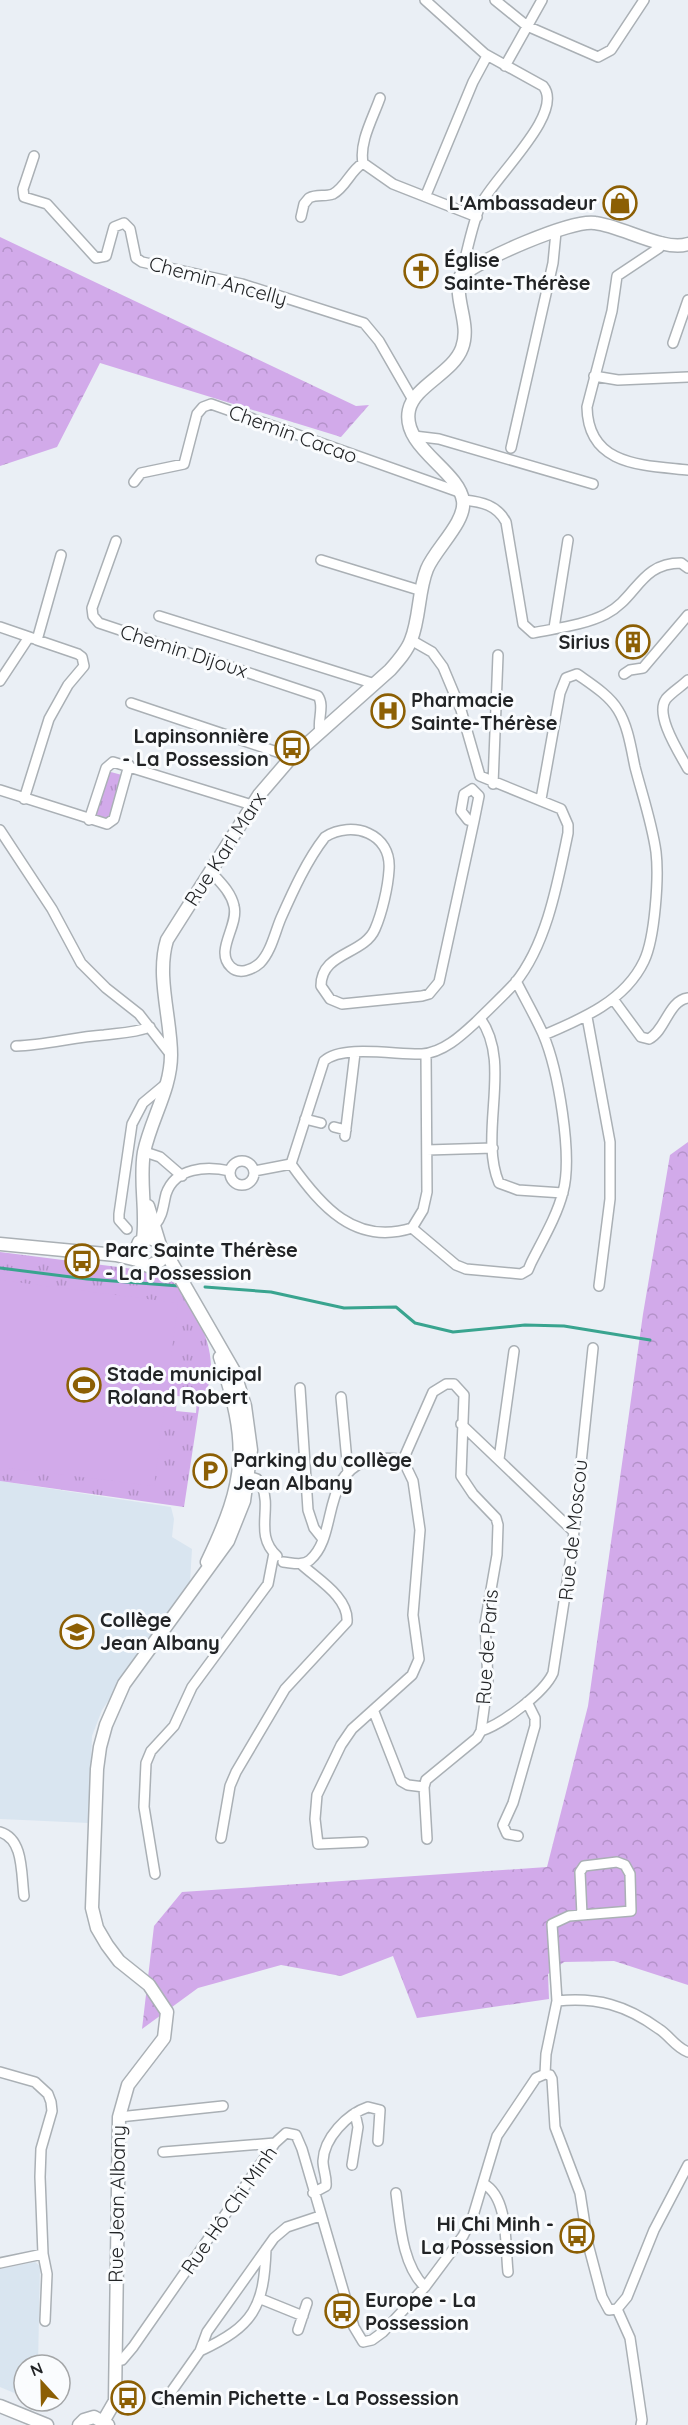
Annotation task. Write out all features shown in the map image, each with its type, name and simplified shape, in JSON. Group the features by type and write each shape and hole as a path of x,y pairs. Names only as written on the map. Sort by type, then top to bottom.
{"main road":[{"path":"461,496 414,436 409,410 414,400 455,361 461,350 465,330 458,303 457,288 460,277 483,261 556,232 594,222 662,243 675,246 688,244"},
{"name":"Rue Karl Marx","path":"171,1055 163,953 173,928 252,805 289,759 390,670 411,640 426,569 456,525 461,496"},
{"path":"161,1252 148,1266 138,1249 145,1152 167,1083 171,1055"},
{"path":"143,1196 155,1225 161,1252"},
{"path":"1,1244 116,1256 138,1249 150,1238 161,1252"},
{"name":"Rue Jean Albany","path":"106,2423 115,2401 119,2117 128,2085 164,2038 167,2012 149,1985 119,1961 97,1928 92,1908 91,1884 97,1769 106,1725 124,1684 196,1587 224,1527 244,1475 240,1428 211,1331 176,1271 161,1252"},
{"path":"0,2406 47,2425"},
{"path":"79,2425 89,2418 106,2423"}],"street":[{"path":"425,0 487,56 543,86 549,101 530,140 492,184 477,217 460,277"},
{"path":"495,0 527,26 592,55 604,56 611,50 644,0"},
{"path":"505,66 542,0"},
{"path":"426,195 473,82 487,56"},
{"path":"380,98 364,141 361,154 363,163 393,184 426,195 477,217"},
{"name":"Chemin Ancelly","path":"34,156 23,189 24,197 47,204 96,258 106,256 114,227 124,223 130,229 133,251 142,262 242,284 364,323 379,341 414,400"},
{"path":"302,217 304,204 309,198 332,194 340,188 355,168 363,163"},
{"path":"510,448 553,263 556,232"},
{"path":"662,243 659,249 617,276 612,310 586,407 589,431 595,442 603,449 631,463 688,470"},
{"path":"673,343 688,300"},
{"path":"594,376 618,380 688,376"},
{"name":"Chemin Cacao","path":"134,482 141,473 184,464 198,414 203,407 211,404 461,496"},
{"path":"414,436 439,439 593,484"},
{"path":"461,496 488,505 500,512 506,522 523,624 533,633 607,614 646,575 661,565 681,563 688,568"},
{"path":"554,628 568,540"},
{"name":"Chemin Dijoux","path":"116,541 92,608 93,616 99,623 318,696 321,702 318,723 320,732"},
{"path":"0,681 33,638 61,555"},
{"path":"321,560 422,591"},
{"path":"624,674 630,670 643,668 688,615"},
{"path":"159,616 375,684"},
{"path":"0,627 82,657 84,666 69,684 49,718 24,799"},
{"path":"291,1164 324,1061 337,1053 426,1054 454,1041 516,981 541,937 550,910 568,833 568,825 561,809 541,799 493,784 480,776 476,771 461,710 438,659 432,652 411,640"},
{"path":"493,784 498,655"},
{"path":"541,799 560,693 566,678 571,674 577,674 611,701 623,721 656,852 652,933 644,960 629,983 613,999 587,1017 544,1035"},
{"path":"688,680 666,699 663,707 666,726 688,769"},
{"path":"131,703 272,750 289,759"},
{"path":"89,819 105,768 113,762 129,765 252,805"},
{"path":"0,790 103,824 111,822 129,765"},
{"path":"211,872 223,885 234,904 234,921 225,947 228,964 234,970 243,972 254,968 266,955 282,917 324,837 345,828 373,834 382,844 390,869 375,929 359,946 332,962 324,971 321,986 330,999 342,1004 422,996 429,994 439,982 474,821 479,796 477,792 467,790 461,811 463,817 474,821"},
{"path":"0,830 52,909 81,963 93,976 139,1014 171,1055"},
{"path":"412,1228 456,1264 466,1269 521,1274 528,1270 563,1193 567,1169 566,1143 553,1067 544,1035 516,981"},
{"path":"613,999 641,1037 650,1040 656,1036 675,1004 688,998"},
{"path":"587,1017 610,1142 610,1199 599,1286"},
{"path":"480,1018 488,1028 494,1050 493,1148 499,1183 518,1190 563,1193"},
{"path":"16,1046 43,1045 106,1034 119,1035 150,1027"},
{"path":"334,1127 346,1133 355,1053"},
{"path":"291,1164 319,1199 339,1218 362,1230 382,1234 412,1228 423,1210 427,1150 426,1054"},
{"path":"127,1229 119,1220 119,1214 132,1124 143,1103 167,1083"},
{"path":"305,1119 321,1123"},
{"path":"427,1150 493,1148"},
{"path":"145,1152 160,1157 182,1176"},
{"path":"230,1171 236,1163 245,1161 254,1172"},
{"path":"254,1172 291,1164"},
{"path":"155,1225 162,1214 169,1187 182,1176 207,1167 230,1171"},
{"path":"230,1171 231,1176 239,1184 250,1182 254,1172"},
{"name":"Rue de Moscou","path":"481,1731 527,1702 543,1687 553,1673 572,1550 572,1530 593,1348"},
{"path":"499,1459 514,1351"},
{"name":"Rue de Paris","path":"403,1460 431,1397 438,1387 454,1384 464,1395 460,1468 464,1484 493,1514 498,1525 498,1546 484,1624 488,1680 481,1731 477,1738 430,1775 424,1787"},
{"path":"300,1388 308,1510 314,1528 322,1538"},
{"path":"341,1397 348,1472"},
{"path":"461,1424 572,1530"},
{"path":"244,1475 257,1479 264,1491 263,1530 268,1547 284,1562 301,1564 312,1559 322,1538 339,1485 348,1472 368,1461 387,1458 403,1460 413,1481 420,1530 417,1593 413,1616 419,1659 412,1676 374,1712 352,1729 326,1774 315,1807 318,1844 363,1842"},
{"path":"268,1584 274,1553"},
{"path":"155,1874 144,1807 146,1763 151,1751 174,1726 192,1687 284,1562"},
{"path":"221,1838 230,1786 236,1772 285,1689 347,1622 348,1613 341,1600 301,1564"},
{"path":"518,1836 507,1834 503,1825 513,1803 535,1726 535,1718 527,1702"},
{"path":"374,1712 401,1781 408,1785 424,1787 427,1839"},
{"path":"0,1832 10,1835 17,1845 24,1896"},
{"path":"582,1915 580,1872 584,1866 617,1862 625,1865 630,1874 631,1911 582,1915 558,1919 552,1924 557,2001 546,2054 545,2074 550,2075 553,2084 555,2127 580,2193 588,2244 602,2297 609,2310 617,2309 627,2297 654,2230 688,2164"},
{"path":"557,2001 605,2001 658,2028 688,2052"},
{"path":"0,2072 35,2082 48,2094 51,2102 52,2111 41,2149 43,2254 47,2274 45,2321"},
{"name":"Rue Hô Chi Minh","path":"115,2361 122,2360 133,2347 275,2143 286,2133 296,2134 302,2149 354,2327 363,2342 377,2337 425,2287 463,2236 484,2184 497,2136 536,2078 545,2074"},
{"path":"119,2117 223,2106"},
{"path":"314,2193 326,2186 323,2159 329,2143 340,2126 368,2107 380,2110 378,2141"},
{"path":"352,2164 358,2127 355,2114"},
{"path":"163,2152 275,2143"},
{"path":"484,2184 494,2190 501,2209 508,2272"},
{"path":"396,2193 410,2263 419,2281 425,2287"},
{"path":"164,2402 200,2351 207,2332 280,2232 320,2216"},
{"path":"200,2351 237,2330 261,2299 266,2249"},
{"path":"0,2263 43,2254"},
{"path":"261,2299 303,2316"},
{"path":"298,2330 307,2303"},
{"path":"617,2309 630,2338 641,2425"}],"shaded area":[{"name":"Collège Jean Albany","path":"0,1481 171,1507 174,1519 172,1537 192,1549 190,1582 102,1710 92,1736 89,1823 0,1819"},
{"path":"35,2262 40,2266 38,2353 12,2353 12,2392 0,2387 0,2269"}],"green space":[{"path":"0,237 356,406 369,405 341,437 100,363 57,447 0,466"},
{"path":"107,771 122,775 110,819 95,815"},
{"path":"688,1142 688,1985 614,1961 564,1962 548,1974 549,1999 417,2018 393,1956 341,1976 281,1965 198,1988 142,2029 154,1926 182,1892 547,1867 588,1706 643,1314 670,1155"},
{"name":"Stade municipal Roland Robert","path":"0,1252 165,1273 187,1300 197,1317 210,1352 211,1370 208,1386 200,1402 184,1507 0,1481","holes":["177,1396 197,1398 196,1413 176,1411"]},
{"name":"Stade municipal Roland Robert","path":"0,1280 178,1303 154,1486 0,1467"}],"waterway":[{"path":"0,1268 87,1279 179,1286"},
{"path":"205,1287 271,1292 344,1308 396,1307 415,1323 453,1332 525,1325 564,1326 650,1340"}],"place":[{"name":"L'Ambassadeur","path":"620,203"},
{"name":"Église Sainte-Thérèse","path":"421,271"},
{"name":"Sirius","path":"633,642"},
{"name":"Pharmacie Sainte-Thérèse","path":"388,711"},
{"name":"Lapinsonnière - La Possession","path":"292,748"},
{"name":"Parc Sainte Thérèse - La Possession","path":"82,1261"},
{"name":"Stade municipal Roland Robert","path":"84,1385"},
{"name":"Parking du collège Jean Albany","path":"210,1471"},
{"name":"Collège Jean Albany","path":"77,1632"},
{"name":"Hi Chi Minh - La Possession","path":"577,2236"},
{"name":"Europe - La Possession","path":"342,2311"},
{"name":"Chemin Pichette - La Possession","path":"128,2398"}]}
